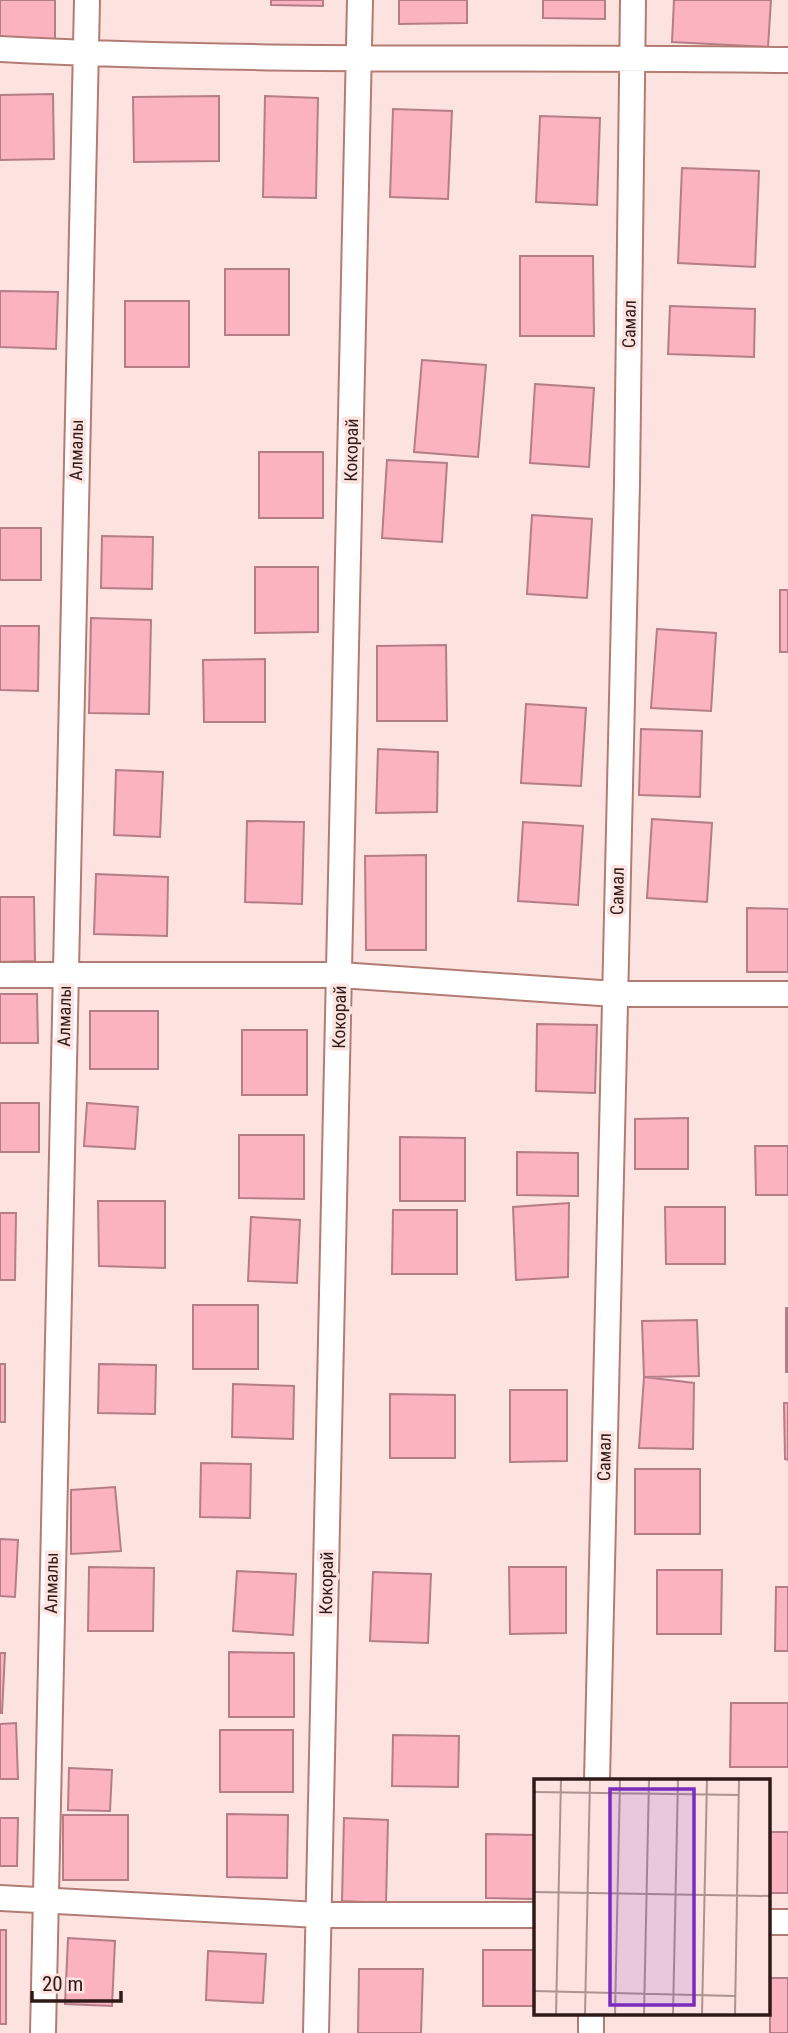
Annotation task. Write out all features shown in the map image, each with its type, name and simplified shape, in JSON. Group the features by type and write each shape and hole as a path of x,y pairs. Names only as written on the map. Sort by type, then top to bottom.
{"street":[{"name":"Алмалы","path":"43,2033 87,0"},
{"name":"Кокорай","path":"316,2033 360,0"},
{"name":"Самал","path":"597,1779 633,0"},
{"path":"0,49 86,54 359,58 788,60"},
{"path":"0,975 340,975 615,994 788,994"},
{"path":"0,1898 45,1898 318,1915 534,1915"},
{"path":"770,1922 788,1922"}],"building":[{"path":"0,0 55,0 55,39 0,39"},
{"path":"271,0 323,0 323,6 271,5"},
{"path":"399,0 467,0 467,23 399,24"},
{"path":"543,0 605,0 605,19 543,18"},
{"path":"674,0 771,0 768,47 672,42"},
{"path":"53,94 54,159 0,160 0,95"},
{"path":"219,96 219,161 134,162 133,97"},
{"path":"265,96 318,98 316,198 263,197"},
{"path":"393,109 452,111 448,199 390,197"},
{"path":"540,116 600,118 597,205 536,202"},
{"path":"682,168 759,171 755,267 678,263"},
{"path":"520,256 593,256 594,336 520,336"},
{"path":"225,269 289,269 289,335 225,335"},
{"path":"0,291 58,292 56,349 0,347"},
{"path":"125,301 189,301 189,367 125,367"},
{"path":"670,306 755,309 754,357 668,354"},
{"path":"422,360 486,365 478,457 414,452"},
{"path":"535,384 594,388 589,467 530,463"},
{"path":"259,452 323,452 323,518 259,518"},
{"path":"387,460 447,463 442,542 382,538"},
{"path":"532,515 592,519 587,598 527,594"},
{"path":"0,528 41,528 41,580 0,580"},
{"path":"102,536 153,537 152,589 101,588"},
{"path":"255,567 318,567 318,632 255,633"},
{"path":"780,590 788,590 788,652 780,652"},
{"path":"91,618 151,620 149,714 89,713"},
{"path":"0,626 39,626 38,691 0,690"},
{"path":"657,629 716,633 711,711 651,708"},
{"path":"446,645 447,721 377,721 377,646"},
{"path":"265,659 265,722 204,722 203,660"},
{"path":"526,704 586,708 581,786 521,783"},
{"path":"641,729 702,731 700,797 639,795"},
{"path":"378,749 438,752 437,812 376,813"},
{"path":"116,770 163,772 160,837 114,835"},
{"path":"652,819 712,823 707,902 647,898"},
{"path":"247,821 304,822 302,904 245,902"},
{"path":"523,822 583,826 578,905 518,901"},
{"path":"426,855 426,950 366,950 365,856"},
{"path":"96,874 168,877 167,936 94,934"},
{"path":"0,897 34,897 35,961 0,962"},
{"path":"747,908 788,909 788,972 747,972"},
{"path":"0,994 37,994 38,1043 0,1043"},
{"path":"90,1011 158,1011 158,1069 90,1069"},
{"path":"537,1024 597,1025 595,1093 536,1091"},
{"path":"242,1030 307,1030 307,1095 242,1095"},
{"path":"0,1103 39,1103 39,1152 0,1152"},
{"path":"87,1103 138,1107 135,1149 84,1146"},
{"path":"688,1118 688,1169 635,1169 635,1119"},
{"path":"239,1135 304,1135 304,1199 239,1198"},
{"path":"400,1137 465,1138 465,1201 400,1201"},
{"path":"755,1146 788,1146 788,1195 756,1195"},
{"path":"517,1152 578,1153 578,1196 517,1195"},
{"path":"98,1201 165,1201 165,1268 99,1266"},
{"path":"569,1203 568,1277 516,1280 513,1207"},
{"path":"665,1207 725,1207 725,1264 666,1264"},
{"path":"393,1210 457,1210 457,1274 392,1274"},
{"path":"0,1213 16,1213 15,1280 0,1280"},
{"path":"251,1217 300,1220 297,1283 248,1281"},
{"path":"193,1305 258,1305 258,1369 193,1369"},
{"path":"788,1308 788,1372 786,1372"},
{"path":"697,1320 699,1376 644,1377 642,1321"},
{"path":"0,1364 5,1364 5,1422 0,1422"},
{"path":"99,1364 156,1365 155,1414 98,1413"},
{"path":"644,1377 694,1383 693,1449 639,1448"},
{"path":"233,1384 294,1386 293,1439 232,1437"},
{"path":"510,1390 567,1390 567,1461 510,1462"},
{"path":"390,1394 455,1395 455,1458 390,1458"},
{"path":"784,1403 788,1403 788,1460 785,1459"},
{"path":"201,1463 251,1464 250,1518 200,1517"},
{"path":"635,1469 700,1469 700,1534 635,1534"},
{"path":"115,1487 121,1551 71,1554 71,1490"},
{"path":"0,1539 18,1540 15,1597 0,1596"},
{"path":"89,1567 154,1568 153,1631 88,1631"},
{"path":"509,1567 566,1567 566,1633 510,1634"},
{"path":"657,1570 722,1570 721,1634 657,1634"},
{"path":"237,1571 296,1574 293,1635 233,1631"},
{"path":"373,1572 431,1574 428,1643 370,1641"},
{"path":"776,1587 788,1587 788,1651 775,1651"},
{"path":"229,1652 294,1653 294,1717 229,1717"},
{"path":"0,1653 5,1653 2,1713 0,1713"},
{"path":"731,1703 788,1703 788,1767 730,1767"},
{"path":"16,1723 18,1779 0,1779 0,1724"},
{"path":"220,1730 293,1730 293,1792 220,1792"},
{"path":"393,1735 459,1736 458,1787 392,1786"},
{"path":"69,1768 112,1770 110,1811 68,1810"},
{"path":"227,1814 288,1815 287,1878 227,1877"},
{"path":"63,1815 128,1815 128,1880 63,1880"},
{"path":"0,1818 18,1818 17,1866 0,1866"},
{"path":"344,1818 388,1820 386,1903 342,1901"},
{"path":"770,1832 788,1832 788,1893 770,1893"},
{"path":"486,1834 534,1835 534,1899 486,1898"},
{"path":"0,1930 6,1930 6,2024 0,2024"},
{"path":"68,1938 115,1941 112,2006 65,2004"},
{"path":"483,1950 534,1950 534,2006 483,2006"},
{"path":"208,1951 266,1954 263,2003 206,2000"},
{"path":"359,1969 423,1969 421,2033 358,2033"},
{"path":"770,1978 788,1978 788,2033 770,2033"}]}
